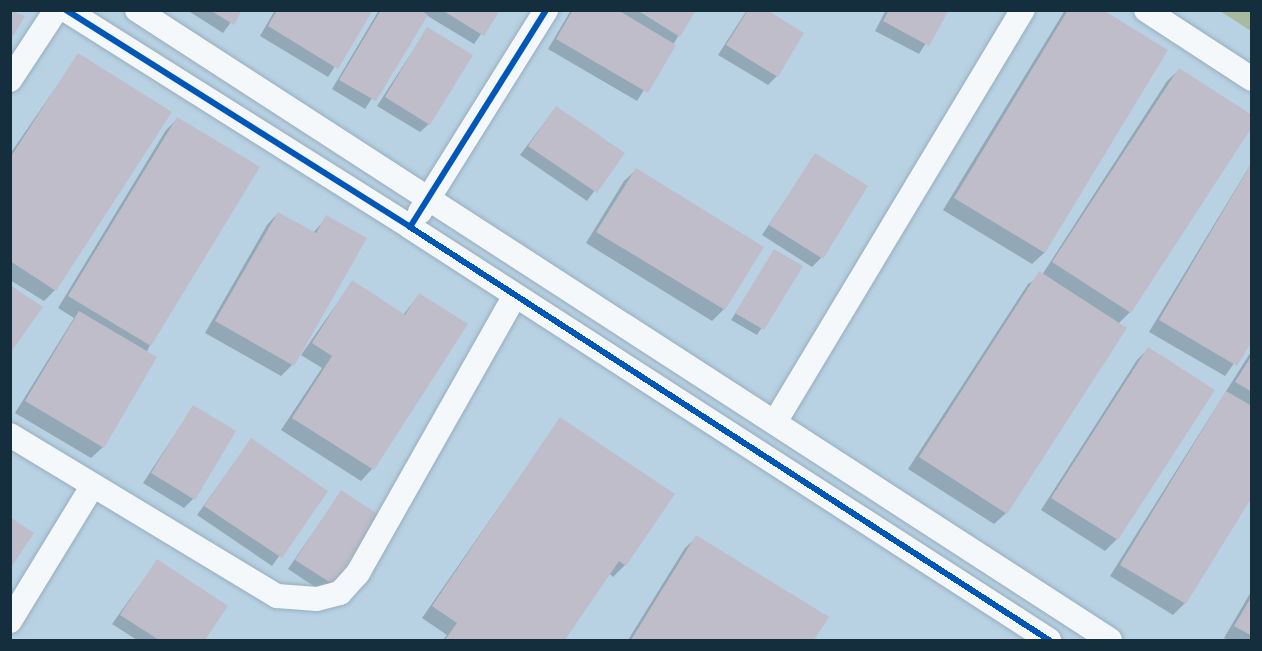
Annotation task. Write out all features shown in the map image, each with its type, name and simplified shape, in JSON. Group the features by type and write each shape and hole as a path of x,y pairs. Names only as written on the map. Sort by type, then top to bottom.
{"street":[{"path":"10,80 56,10"},
{"path":"66,10 410,227 1049,640"},
{"path":"137,10 1110,640"},
{"path":"410,227 546,10"},
{"path":"775,422 1023,10"},
{"path":"1146,10 1251,79"},
{"path":"10,435 277,596 317,599 340,593 358,573 515,296"},
{"path":"10,621 93,485"}],"green space":[{"path":"1220,11 1251,11 1251,31"}],"building":[{"path":"10,10 25,16 10,41"},
{"path":"210,10 242,10 234,25"},
{"path":"277,10 373,10 338,69 268,26"},
{"path":"381,10 420,10 428,15 376,101 339,80"},
{"path":"442,10 500,10 484,36"},
{"path":"573,10 618,10 676,45 648,93 556,39"},
{"path":"637,10 696,10 680,37"},
{"path":"748,10 767,10 804,33 778,77 726,45"},
{"path":"889,10 949,10 929,46 883,21"},
{"path":"1068,10 1103,10 1168,50 1045,253 954,198"},
{"path":"427,27 473,55 430,125 385,97"},
{"path":"78,53 172,112 56,291 10,261 10,158"},
{"path":"1179,68 1252,115 1252,127 1131,313 1052,262"},
{"path":"556,106 625,153 597,193 528,146"},
{"path":"177,117 260,167 151,346 68,296"},
{"path":"815,153 868,186 823,259 769,225"},
{"path":"1252,162 1252,341 1237,366 1159,320"},
{"path":"636,168 764,247 725,310 596,232"},
{"path":"278,212 316,233 326,215 367,238 294,366 215,321"},
{"path":"774,249 803,266 764,330 735,313"},
{"path":"1039,271 1127,328 1007,514 919,457"},
{"path":"352,280 405,315 419,293 468,324 374,470 292,418 332,356 312,343"},
{"path":"10,285 43,307 10,353"},
{"path":"79,311 157,357 104,448 25,401"},
{"path":"1148,347 1215,390 1118,540 1051,498"},
{"path":"1252,355 1252,392 1235,382"},
{"path":"1226,391 1252,406 1252,497 1186,604 1120,565"},
{"path":"193,405 236,431 195,500 151,473"},
{"path":"560,417 675,494 626,566 619,561 565,640 445,640 457,623 432,606"},
{"path":"251,438 328,491 282,558 204,506"},
{"path":"341,490 379,515 334,585 295,560"},
{"path":"10,517 34,533 10,569"},
{"path":"696,535 829,617 814,640 631,640"},
{"path":"157,559 228,606 205,640 159,640 120,615"},
{"path":"1252,596 1252,636 1234,626"}],"cycle path":[{"path":"66,10 410,227 1049,640"},
{"path":"410,227 546,10"}]}
